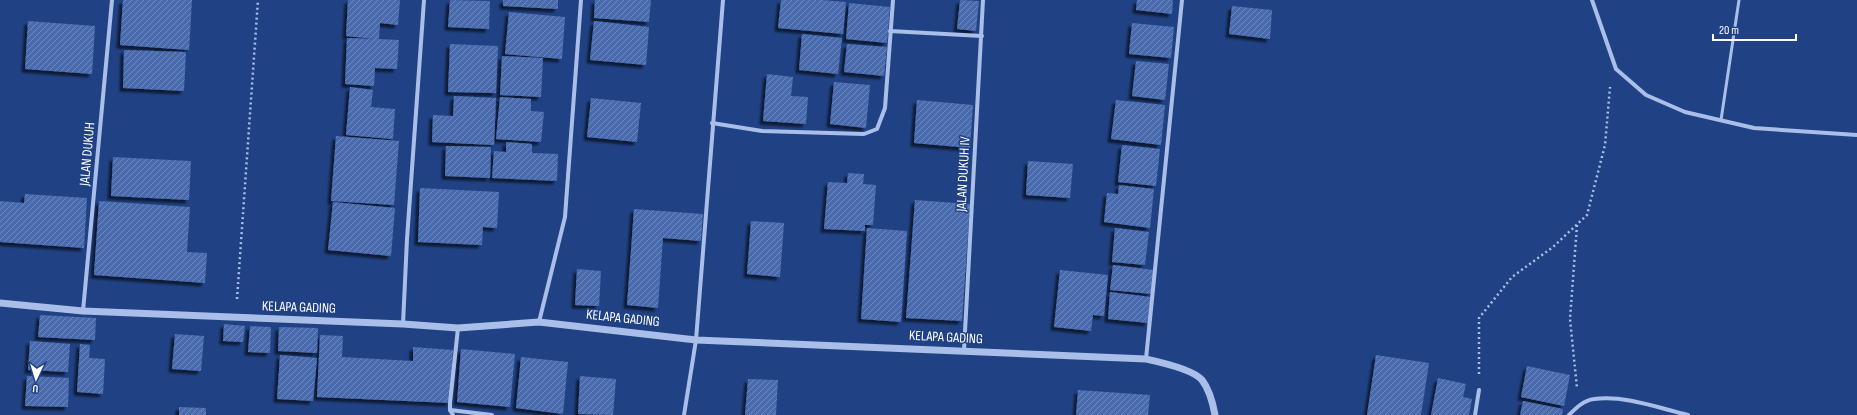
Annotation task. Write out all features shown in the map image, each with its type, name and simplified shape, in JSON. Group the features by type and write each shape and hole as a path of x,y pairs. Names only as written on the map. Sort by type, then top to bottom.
{"street":[{"name":"JALAN DUKUH","path":"83,311 112,0"},
{"path":"403,324 407,239 424,0"},
{"path":"539,322 565,217 581,0"},
{"path":"684,415 696,340 722,0"},
{"path":"712,123 762,132 864,134 877,129 885,108 893,0"},
{"name":"JALAN DUKUH IV","path":"964,350 983,0"},
{"path":"1146,359 1182,0"},
{"path":"1592,0 1616,69 1646,95 1685,112 1754,128 1857,135"},
{"path":"890,31 982,36"},
{"name":"KELAPA GADING","path":"0,303 83,311 403,324 458,328 539,322 696,340 964,350 1090,358 1146,359 1177,366 1201,379 1214,404 1215,415"},
{"path":"454,415 450,410 458,328"},
{"path":"1475,415 1479,390"},
{"path":"1569,415 1577,406 1593,399 1620,399 1688,415"},
{"path":"450,410 492,415"}],"lane":[{"path":"1721,120 1739,0"}],"path":[{"path":"235,318 258,0"},
{"path":"1479,390 1479,318 1512,277 1553,247 1587,215 1605,145 1609,91 1616,69"},
{"path":"1577,225 1570,319 1577,406"}],"building":[{"path":"123,0 192,0 189,50 120,45"},
{"path":"348,0 400,0 398,25 380,23 379,39 399,40 397,69 375,68 374,86 345,84 347,38 375,39 346,36"},
{"path":"450,0 490,1 489,29 448,27"},
{"path":"503,0 558,0 558,9 503,6"},
{"path":"595,0 651,0 649,22 594,18"},
{"path":"781,0 822,0 846,2 843,34 778,28"},
{"path":"960,0 979,1 976,31 957,29"},
{"path":"1137,0 1173,0 1172,14 1136,10"},
{"path":"849,3 890,7 887,43 846,39"},
{"path":"1232,6 1272,10 1270,39 1229,34"},
{"path":"509,12 565,17 562,59 505,54"},
{"path":"28,21 95,26 92,74 25,69"},
{"path":"594,21 649,27 646,65 590,60"},
{"path":"1132,23 1174,27 1171,58 1129,54"},
{"path":"802,34 842,38 838,74 799,70"},
{"path":"450,44 498,46 496,93 448,92"},
{"path":"847,44 887,47 884,76 844,72"},
{"path":"124,50 186,52 184,91 123,88"},
{"path":"502,56 543,58 541,97 500,95"},
{"path":"1136,61 1169,64 1165,100 1132,96"},
{"path":"767,74 793,77 791,96 808,97 806,124 763,121"},
{"path":"834,82 870,85 866,128 830,124"},
{"path":"350,87 373,90 371,107 395,109 393,139 346,135"},
{"path":"454,96 496,98 494,145 432,142 433,115 453,116"},
{"path":"500,97 531,99 531,111 544,112 541,142 496,139"},
{"path":"591,98 641,103 637,142 587,137"},
{"path":"917,100 973,105 970,148 914,143"},
{"path":"1116,100 1165,105 1161,145 1111,139"},
{"path":"336,136 399,141 394,205 331,201"},
{"path":"506,142 532,144 532,153 558,154 557,181 492,178 494,151 506,152"},
{"path":"1122,145 1160,149 1156,186 1118,182"},
{"path":"446,146 491,147 490,178 445,176"},
{"path":"113,157 191,161 189,200 111,196"},
{"path":"1028,161 1073,164 1070,198 1026,195"},
{"path":"848,173 864,174 863,184 876,185 873,225 865,225 865,231 824,229 828,182 847,183"},
{"path":"1119,185 1154,189 1150,228 1104,222 1107,193 1118,194"},
{"path":"420,188 499,192 497,228 483,227 482,245 418,242"},
{"path":"25,194 87,198 84,248 0,242 0,201 24,203"},
{"path":"915,200 970,204 962,321 906,318"},
{"path":"99,201 190,207 187,252 207,253 205,283 94,275"},
{"path":"333,202 395,208 391,256 328,250"},
{"path":"634,209 703,214 701,241 663,238 658,308 627,305"},
{"path":"751,221 784,223 780,277 747,274"},
{"path":"867,228 907,231 901,322 861,319"},
{"path":"1115,228 1149,232 1145,265 1112,262"},
{"path":"1113,265 1154,270 1151,294 1110,290"},
{"path":"577,269 601,271 599,306 575,305"},
{"path":"1060,270 1108,275 1104,316 1093,315 1091,331 1054,327"},
{"path":"1110,292 1151,297 1148,323 1108,319"},
{"path":"40,315 96,318 95,340 38,337"},
{"path":"224,324 245,326 243,342 223,341"},
{"path":"250,326 271,327 270,353 248,352"},
{"path":"279,327 318,328 317,353 278,351"},
{"path":"175,334 204,336 201,371 172,369"},
{"path":"320,335 343,336 342,357 413,361 413,347 453,350 450,403 317,397"},
{"path":"30,341 70,344 68,372 28,370"},
{"path":"80,344 90,345 89,358 105,359 103,394 77,392"},
{"path":"461,349 515,354 510,407 457,402"},
{"path":"280,355 317,358 313,401 277,399"},
{"path":"1376,355 1429,363 1421,415 1367,415"},
{"path":"521,357 568,362 563,414 516,408"},
{"path":"1527,366 1570,375 1564,406 1521,397"},
{"path":"27,376 69,378 68,407 25,406"},
{"path":"580,376 616,379 613,415 578,414"},
{"path":"1438,378 1466,384 1463,397 1472,399 1469,415 1431,415"},
{"path":"748,379 778,380 776,415 745,415"},
{"path":"1078,390 1150,395 1148,415 1076,415"},
{"path":"1523,401 1563,409 1562,415 1520,415"},
{"path":"179,407 206,408 206,415 179,415"}]}
